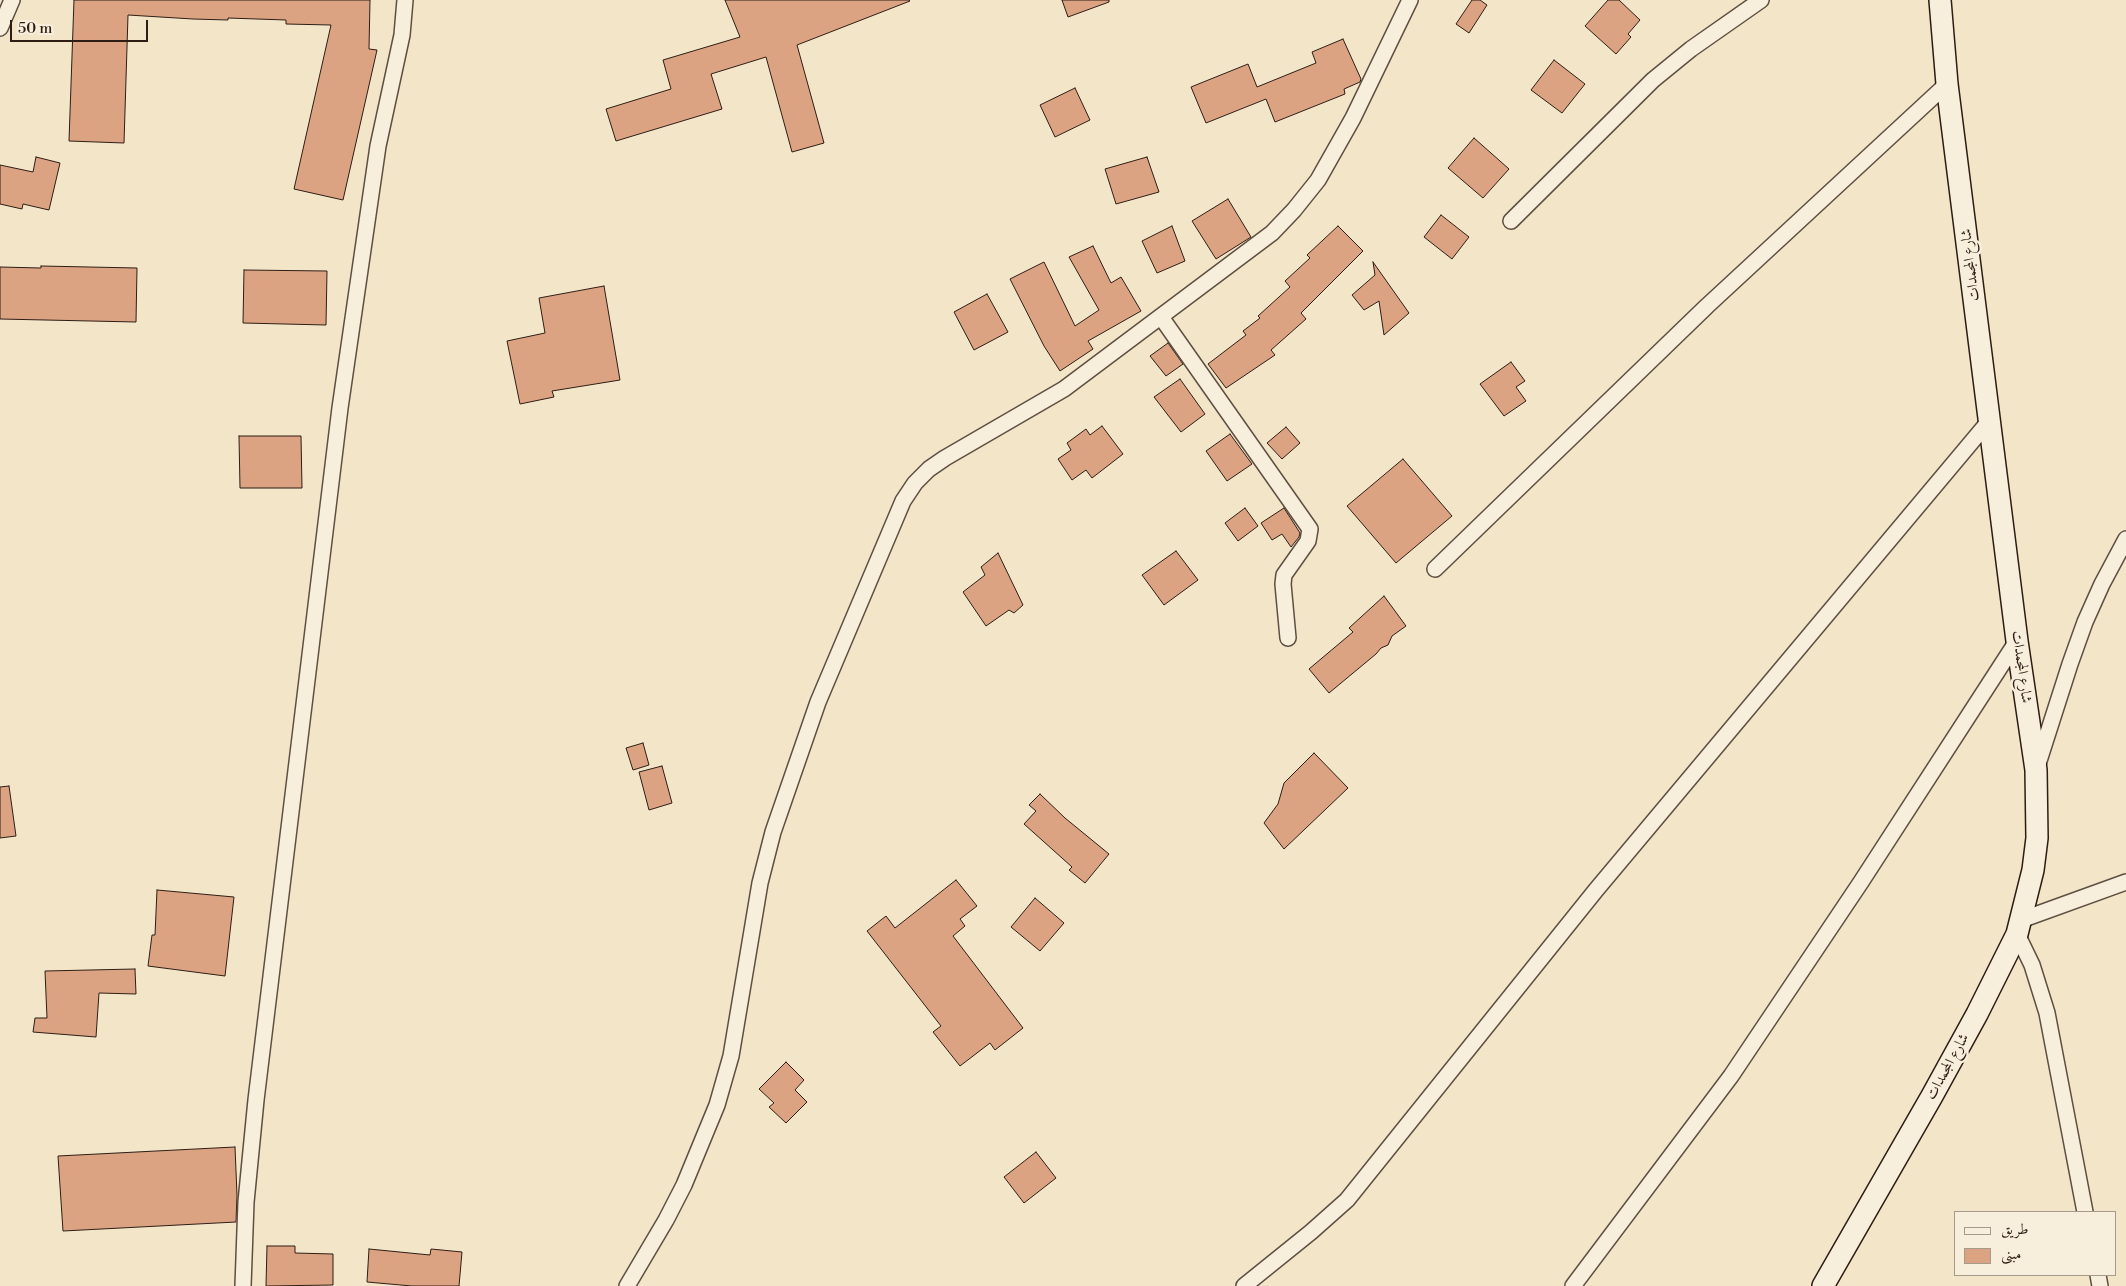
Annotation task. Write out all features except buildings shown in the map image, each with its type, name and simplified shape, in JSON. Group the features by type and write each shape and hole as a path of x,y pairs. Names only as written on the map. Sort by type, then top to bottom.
{"main road":[{"name":"شارع المجمدات","path":"1822,1286 1937,1088 1977,1014 2019,927 2033,870 2037,838 2036,770 2017,642 1947,84 1940,0"}],"street":[{"path":"0,28 12,0"},
{"path":"243,1286 246,1202 255,1109 338,428 378,146 402,35 406,0"},
{"path":"627,1286 666,1220 684,1185 718,1106 731,1056 760,883 773,832 818,702 903,501 915,483 937,463 1064,390 1272,233 1294,210 1318,180 1353,118 1410,0"},
{"path":"1511,221 1653,80 1691,49 1761,0"},
{"path":"1435,569 1701,312 1947,84"},
{"path":"1161,317 1310,529 1308,541 1284,574 1283,584 1288,638"},
{"path":"1244,1286 1347,1200 1596,890 1990,420"},
{"path":"2036,770 2085,622 2102,584 2126,539"},
{"path":"1573,1286 1731,1076 1861,882 2017,642"},
{"path":"2085,1211 2047,1013 2019,927 2126,882"}]}
